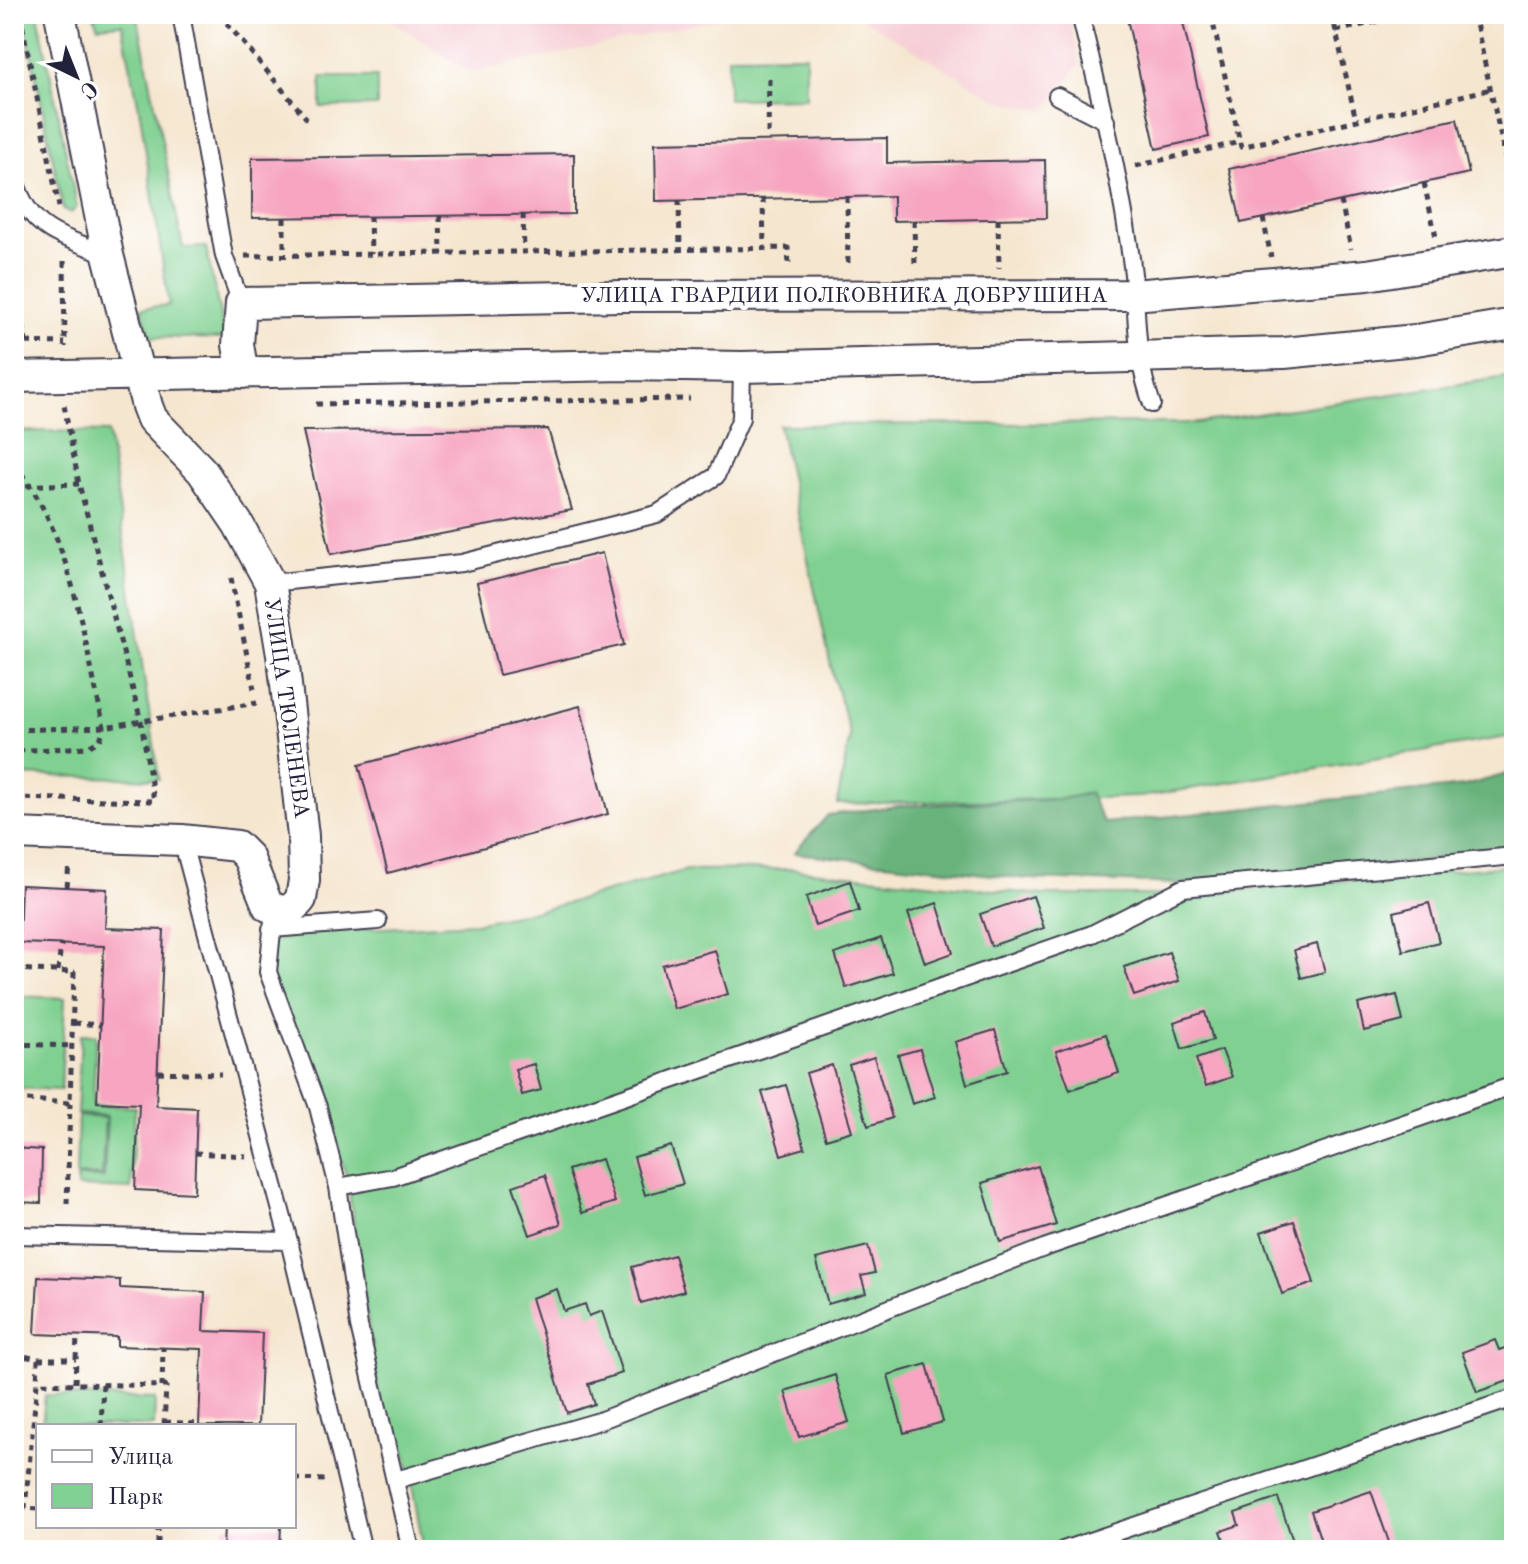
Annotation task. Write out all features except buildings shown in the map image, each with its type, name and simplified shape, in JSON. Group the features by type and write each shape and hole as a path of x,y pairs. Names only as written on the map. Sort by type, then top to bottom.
{"street":[{"name":"УЛИЦА ТЮЛЕНЕВА","path":"60,14 108,255 152,419 202,471 238,524 270,583 284,667 303,836 301,899 273,920"},
{"name":"УЛИЦА ГВАРДИИ ПОЛКОВНИКА ДОБРУШИНА","path":"241,303 623,296 1133,295 1367,275 1514,251"},
{"path":"241,303 238,345 243,373"},
{"path":"14,377 140,377 626,365 742,367 1284,353 1416,340 1514,324"},
{"path":"14,834 182,840 237,846 248,857 273,920"}],"lane":[{"path":"181,14 224,256 241,303"},
{"path":"1080,14 1117,170 1133,270 1137,358 1152,404"},
{"path":"1512,14 1514,22"},
{"path":"1057,96 1106,121"},
{"path":"14,177 22,206 43,227 108,255"},
{"path":"270,583 462,563 657,514 716,476 741,418 742,367"},
{"path":"182,840 289,1241 363,1550"},
{"path":"338,1187 393,1177 1092,934 1183,888 1514,856"},
{"path":"378,921 273,920 268,972 318,1107 338,1187 359,1326 411,1550"},
{"path":"396,1480 599,1421 1044,1248 1514,1085"},
{"path":"14,1235 289,1241"},
{"path":"1063,1550 1514,1398"}],"path":[{"path":"20,14 64,236 65,378"},
{"path":"219,14 307,119"},
{"path":"1211,14 1241,147 1491,89"},
{"path":"1332,14 1356,120"},
{"path":"1336,31 1411,14"},
{"path":"1474,14 1514,197"},
{"path":"768,133 769,79"},
{"path":"1117,170 1240,142"},
{"path":"1424,183 1437,242"},
{"name":"УЛИЦА ГВАРДИИ ПОЛКОВНИКА ДОБРУШИНА","path":"834,272 848,272 847,197"},
{"path":"763,198 764,248"},
{"path":"679,200 680,249"},
{"path":"1341,201 1351,250"},
{"path":"523,214 524,252"},
{"path":"370,216 371,254"},
{"path":"440,216 441,253"},
{"path":"284,217 284,256"},
{"path":"1263,218 1272,258"},
{"path":"998,219 999,269"},
{"path":"914,221 915,271"},
{"name":"УЛИЦА ГВАРДИИ ПОЛКОВНИКА ДОБРУШИНА","path":"224,256 788,248 789,273 797,273"},
{"path":"14,266 26,342"},
{"path":"14,342 65,343"},
{"path":"14,798 154,801 141,721 79,484 64,414"},
{"path":"14,464 32,486 50,523 70,584 104,727 100,740 88,747 14,751"},
{"path":"14,486 79,484"},
{"path":"14,730 104,727 257,705 230,576"},
{"path":"58,971 61,944"},
{"path":"14,969 74,972 67,1204"},
{"path":"73,1023 101,1025"},
{"path":"14,1044 73,1046"},
{"path":"158,1072 230,1074"},
{"path":"14,1099 70,1103"},
{"path":"69,1127 78,1127"},
{"path":"195,1153 249,1156"},
{"path":"75,1383 77,1336"},
{"path":"162,1387 163,1348"},
{"path":"14,1354 38,1359 76,1359"},
{"path":"36,1509 25,1508 34,1446 38,1359"},
{"path":"37,1383 166,1386 164,1424 199,1424"},
{"path":"101,1424 103,1384"},
{"path":"296,1479 329,1480"},
{"path":"158,1528 158,1550"}],"shaded area":[{"path":"382,14 743,14 470,73"},
{"path":"855,14 1069,14 1080,64 1044,111 997,100"}],"green space":[{"path":"23,14 38,14 77,207 71,213 63,209"},
{"path":"93,14 137,14 183,248 206,247 225,339 151,337 141,308 169,305 140,113 122,24 98,26"},
{"path":"806,55 806,98 728,99 728,56"},
{"path":"321,77 377,77 377,106 321,107"},
{"path":"1514,376 1514,736 1140,797 837,804 850,735 833,676 779,425 1197,423"},
{"path":"14,431 108,432 159,779 14,775"},
{"path":"1514,772 1514,852 1182,884 1029,879 794,853 828,815 898,806 1061,799 1089,793 1104,823 1464,786"},
{"path":"1514,865 1514,1550 424,1550 406,1454 379,1400 347,1177 265,961 267,943 309,932 475,923 549,908 687,870 792,869 1043,895 1191,895"},
{"path":"14,996 65,998 61,1090 14,1088"},
{"path":"81,1034 96,1035 93,1105 135,1107 131,1189 77,1187 77,1177 104,1178 107,1116 77,1114"},
{"path":"78,1116 105,1118 102,1176 76,1175"},
{"path":"45,1395 155,1399 154,1424 42,1424"}]}
